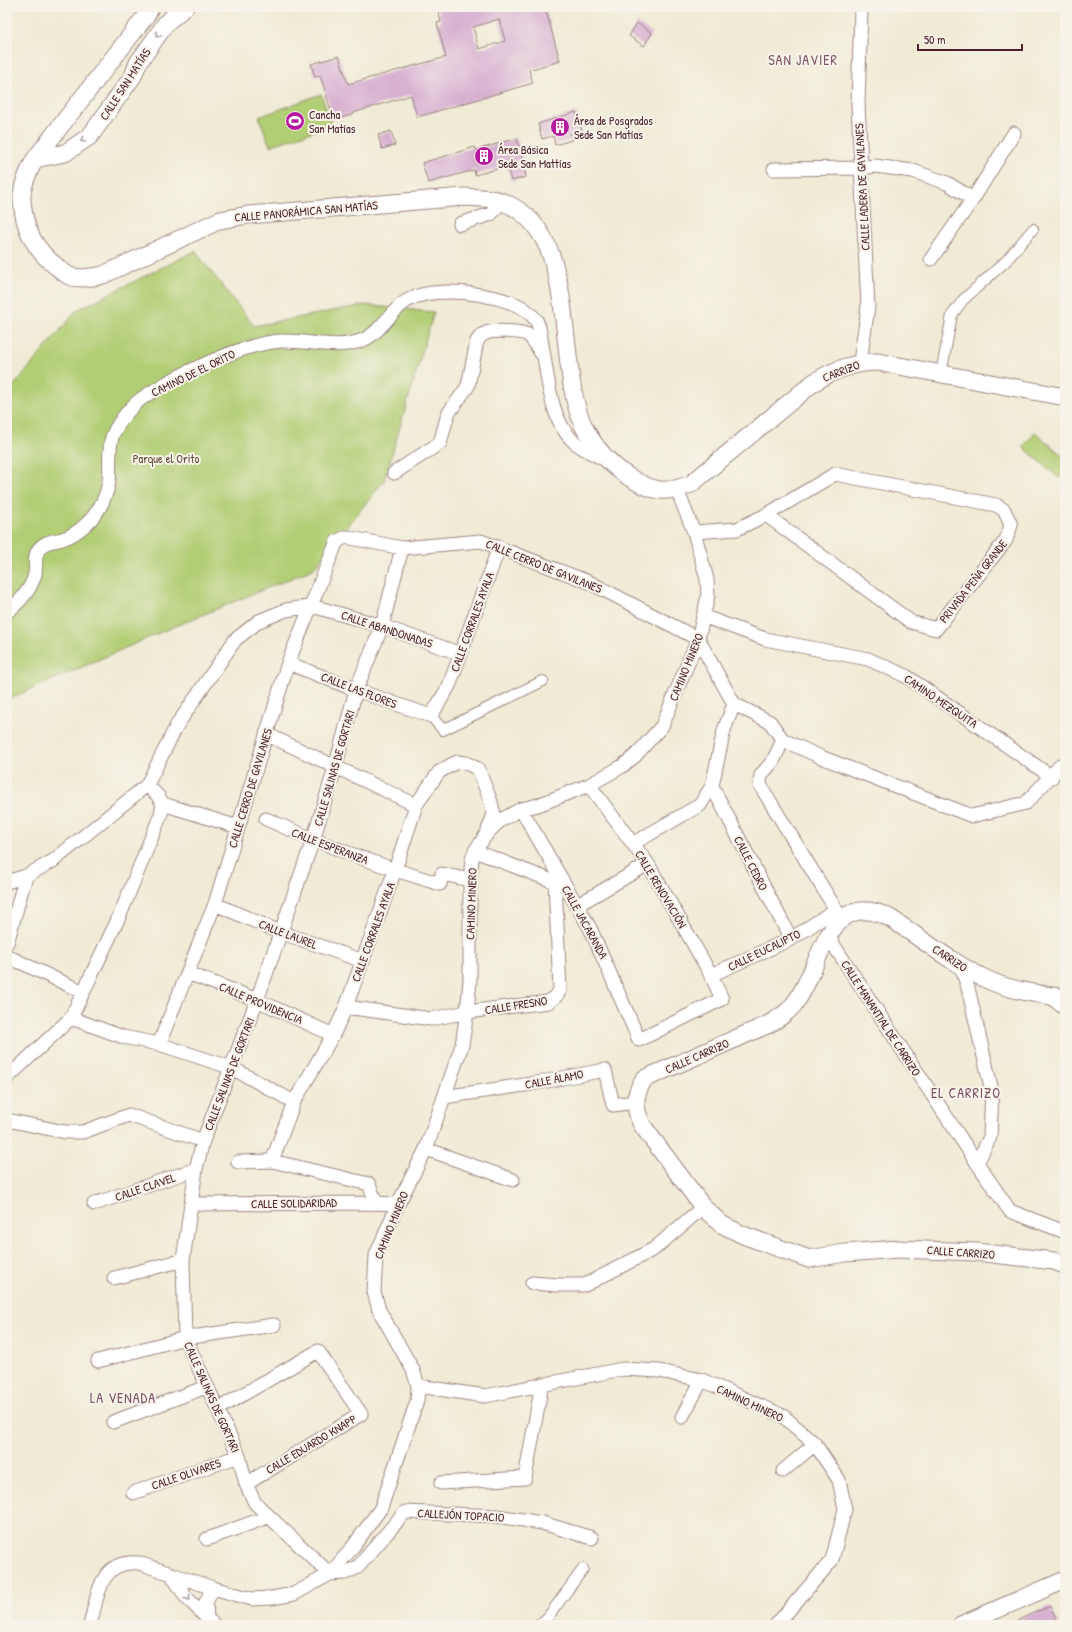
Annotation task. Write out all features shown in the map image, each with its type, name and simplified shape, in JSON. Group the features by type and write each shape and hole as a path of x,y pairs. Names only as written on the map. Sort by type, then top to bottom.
{"street":[{"name":"CALLE SAN MATÍAS","path":"35,159 65,153 90,136 133,76 138,63 167,22 185,7"},
{"name":"CALLE LADERA DE GAVILANES","path":"860,362 868,307 858,104 861,10"},
{"name":"CALLE PANORÁMICA SAN MATÍAS","path":"148,12 35,159 26,177 22,199 27,227 32,240 42,255 68,276 88,278 103,276 220,220 248,214 464,198 485,198 502,201 530,218 539,230 554,263 575,398 579,414 586,431 611,463 641,485 659,491 677,490"},
{"path":"931,260 973,199 1014,133"},
{"path":"774,169 860,168 874,166 913,171 947,183 973,199"},
{"path":"460,224 491,214 502,201"},
{"path":"941,374 952,315 963,300 1006,261 1033,229"},
{"name":"CAMINO DE EL ORITO","path":"7,612 17,604 28,590 36,572 35,558 39,548 48,541 62,540 79,530 102,504 111,475 111,439 122,419 139,400 227,354 259,345 284,340 349,345 367,339 405,302 424,293 444,291 483,296 524,309 537,322 554,404 559,420 572,439 585,450 611,463"},
{"path":"394,473 440,443 448,414 468,386 477,341 481,335 487,332 520,332 528,335 534,342 545,362"},
{"name":"CARRIZO","path":"677,490 692,484 705,474 813,383 828,373 860,362 878,362 1065,397"},
{"name":"PRIVADA PEÑA GRANDE","path":"694,532 737,529 766,515 836,474 996,505 1004,510 1011,525 1006,540 936,629 911,622 766,515"},
{"name":"CAMINO MINERO","path":"90,1625 101,1583 105,1575 116,1565 129,1562 138,1563 213,1588 252,1599 272,1598 294,1594 330,1574 352,1548 381,1508 417,1401 418,1386 413,1370 378,1310 374,1292 376,1255 398,1204 426,1149 462,1045 470,980 470,880 475,851 488,832 501,820 521,809 538,805 589,784 635,756 662,726 698,639 705,617 708,596 707,579 694,532 677,490"},
{"name":"CALLE CERRO DE GAVILANES","path":"160,1044 215,904 288,662 312,606 337,541 346,537 402,548 481,541 589,582 698,639"},
{"name":"CALLE CORRALES AYALA","path":"431,716 449,686 499,547"},
{"name":"CALLE SALINAS DE GORTARI","path":"330,1574 279,1525 268,1517 255,1503 246,1484 239,1456 218,1409 206,1387 185,1338 183,1260 196,1168 204,1141 257,1000 313,840 335,768 356,690 382,626 402,548"},
{"path":"7,882 26,876 53,861 147,785 177,725 235,640 259,621 286,610 312,606"},
{"name":"CALLE ABANDONADAS","path":"312,606 382,626 461,654"},
{"name":"CAMINO MEZQUITA","path":"705,617 765,639 868,659 906,676 1052,777"},
{"path":"698,639 734,704 770,722 783,740 821,757 972,816 1026,803 1052,777 1060,766 1065,769"},
{"name":"CALLE LAS FLORES","path":"288,662 356,690 431,716"},
{"path":"431,716 443,730 543,681"},
{"path":"634,843 700,805 712,786 724,730 734,704"},
{"path":"266,734 335,768 416,805"},
{"path":"783,740 773,761 761,775 760,785 838,914"},
{"name":"CALLE CORRALES AYALA","path":"272,1161 294,1102 333,1035 346,1007 395,870 416,805 439,772 457,762 466,763 478,769 490,799 494,814 488,832"},
{"name":"CALLE RENOVACIÓN","path":"589,784 648,864 711,975 722,999"},
{"path":"147,785 158,796 163,804 238,827"},
{"name":"CALLE CEDRO","path":"712,786 791,939"},
{"path":"7,1078 71,1018 120,915 161,814 163,804"},
{"name":"CALLE JACARANDA","path":"521,809 590,928 639,1040 722,999"},
{"name":"CALLE ESPERANZA","path":"266,819 313,840 395,870 440,884 442,874 470,880"},
{"name":"CALLE JACARANDA","path":"475,851 555,882 560,990"},
{"path":"576,906 648,864"},
{"path":"7,943 26,876"},
{"name":"CALLE LAUREL","path":"215,904 280,932 363,961"},
{"name":"CARRIZO","path":"838,914 862,910 878,912 890,918 961,966 989,981 1009,988 1057,997"},
{"name":"CALLE CARRIZO","path":"838,914 827,935 805,987 785,1014 769,1024 644,1079 638,1088 635,1102 636,1111 642,1125 703,1207 721,1224 731,1230 809,1259 845,1253 898,1249 976,1252 1054,1261 1065,1264"},
{"name":"CALLE EUCALIPTO","path":"711,975 791,939 838,914"},
{"name":"CALLE MANANTIAL DE CARRIZO","path":"827,935 1010,1211 1065,1232"},
{"path":"7,956 84,992"},
{"path":"961,966 968,988 992,1092 990,1136 977,1163"},
{"name":"CALLE PROVIDENCIA","path":"188,973 257,1000 333,1035"},
{"name":"CALLE FRESNO","path":"346,1007 431,1019 467,1012 548,1002 557,995 560,990"},
{"path":"1057,997 1065,1009"},
{"path":"71,1018 123,1037 160,1044 232,1068 294,1102"},
{"name":"CALLE ÁLAMO","path":"444,1097 530,1084 604,1070 612,1105 635,1102"},
{"path":"7,1120 65,1132 84,1132 129,1115 204,1141"},
{"path":"426,1149 513,1180"},
{"path":"238,1162 272,1161 369,1184 376,1203"},
{"name":"CALLE CLAVEL","path":"94,1204 196,1168"},
{"name":"CALLE SOLIDARIDAD","path":"191,1204 398,1204"},
{"path":"532,1283 585,1285 654,1248 703,1207"},
{"path":"114,1278 183,1260"},
{"path":"98,1361 185,1338 274,1325"},
{"name":"CALLE EDUARDO KNAPP","path":"218,1409 318,1351 361,1414 246,1484"},
{"name":"CAMINO MINERO","path":"418,1386 485,1396 623,1369 659,1371 702,1380 783,1416 815,1444 839,1480 844,1509 832,1560 776,1625"},
{"name":"CAMINO MINERO","path":"682,1418 702,1380"},
{"path":"441,1483 525,1478 542,1384"},
{"path":"113,1422 206,1387"},
{"path":"783,1471 815,1444"},
{"name":"CALLE OLIVARES","path":"133,1493 239,1456"},
{"name":"CALLEJÓN TOPACIO","path":"330,1574 345,1573 358,1567 405,1512 497,1516 542,1523 592,1538"},
{"path":"207,1539 268,1517"},
{"path":"540,1625 548,1617 583,1569"},
{"path":"171,1574 186,1597 210,1622"},
{"path":"961,1625 1065,1580"},
{"path":"210,1622 206,1602 213,1588"}],"green space":[{"name":"Cancha San Matías","path":"321,94 332,125 270,146 259,117"},
{"name":"Parque el Orito","path":"195,251 254,326 364,305 434,312 384,481 313,569 166,630 7,700 7,394 77,310"},
{"path":"1035,432 1065,458 1065,471 1059,478 1023,447"}],"building":[{"path":"437,7 545,7 560,61 529,70 533,83 417,117 411,95 334,120 320,75 315,77 311,64 339,56 348,84 446,57 437,23 441,22","holes":["499,19 505,41 479,49 473,27"]},
{"path":"637,23 652,33 644,46 629,36"},
{"name":"Área de Posgrados Sede San Matías","path":"576,112 582,130 570,134 572,140 555,145 553,136 542,139 538,124"},
{"path":"391,131 395,145 382,149 378,135"},
{"name":"Área Básica Sede San Mattías","path":"517,138 526,177 511,181 507,166 475,175 474,170 428,183 422,163 475,147 476,150"},
{"path":"1050,1606 1059,1625 1007,1625 1029,1615"}],"place":[{"name":"Cancha San Matías","path":"295,121"},
{"name":"Área de Posgrados Sede San Matías","path":"560,127"},
{"name":"Área Básica Sede San Mattías","path":"484,156"}],"district":[{"name":"SAN JAVIER","path":"803,59"},
{"name":"EL CARRIZO","path":"966,1092"},
{"name":"LA VENADA","path":"123,1397"}]}
